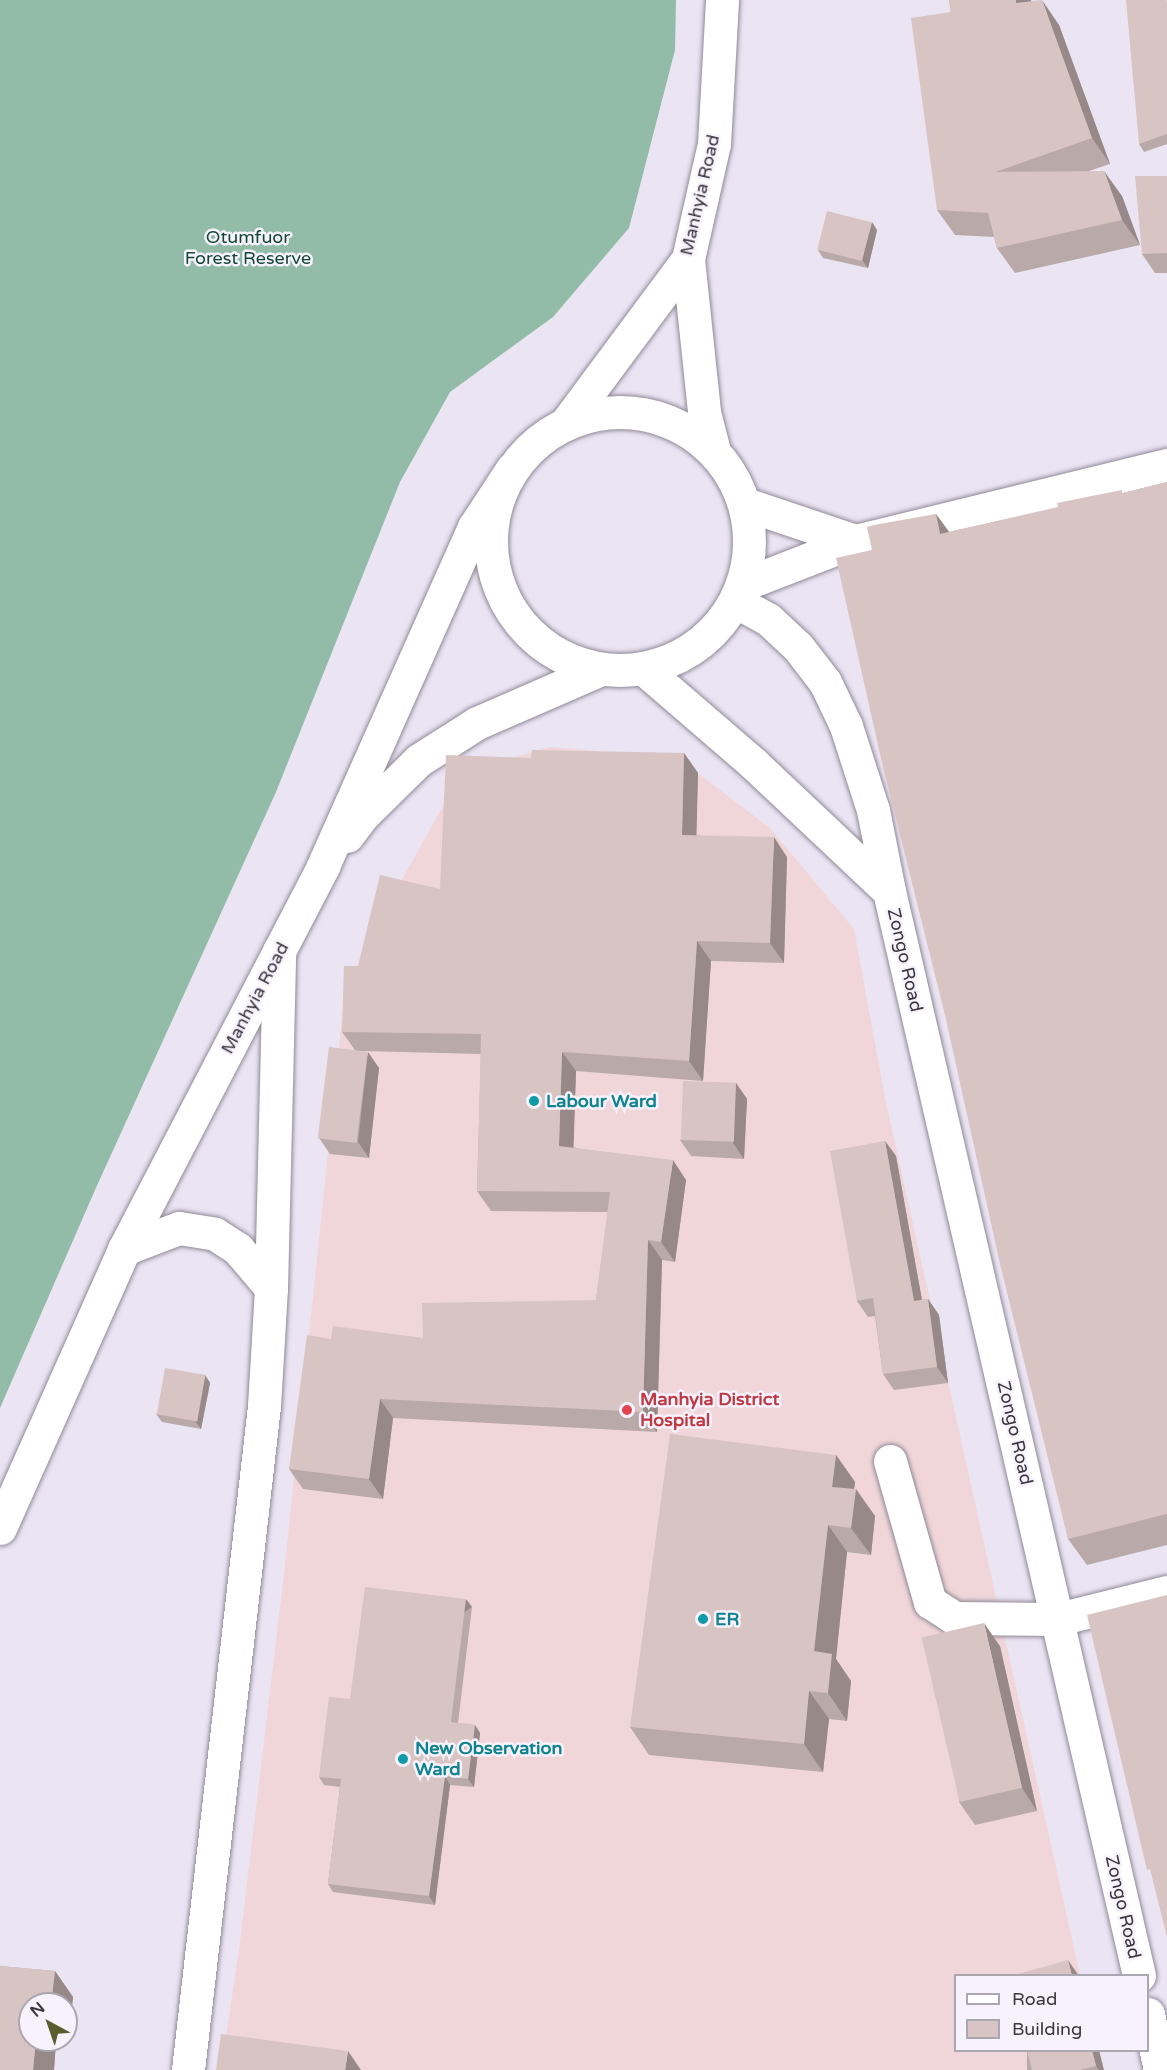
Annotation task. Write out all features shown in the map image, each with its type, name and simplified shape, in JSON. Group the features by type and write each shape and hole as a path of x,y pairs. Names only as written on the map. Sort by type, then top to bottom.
{"street":[{"name":"Manhyia Road","path":"566,423 688,259 714,144 722,0"},
{"path":"688,259 702,400 714,451 745,504 749,531 749,558 739,593 713,633 681,656 644,669 599,670 558,656 524,630 501,594 490,552 494,509 512,469 536,443 566,423 604,412 645,413 682,427 714,451"},
{"path":"739,593 855,541 1167,465"},
{"name":"Manhyia Road","path":"0,1528 124,1249 323,866 474,527 512,469"},
{"path":"745,504 855,541"},
{"name":"Zongo Road","path":"739,593 798,647 825,682 846,726 873,810 1139,1974"},
{"path":"644,669 754,764 890,891"},
{"path":"323,866 363,815 418,760 477,723 599,670"},
{"path":"188,2070 264,1406 271,1288 279,950"},
{"path":"124,1249 179,1228 215,1234 238,1249 271,1288"},
{"path":"890,1461 930,1602 955,1618 1058,1619 1167,1592"},
{"path":"1149,2019 1160,2070"}],"shaded area":[{"name":"Manhyia District Hospital","path":"549,747 678,758 770,828 854,929 885,1098 1080,1974 954,1974 954,2052 1097,2052 1101,2070 221,2070 239,1950 284,1574 345,990 396,890 461,774"}],"green space":[{"name":"Otumfuor Forest Reserve","path":"0,0 676,0 675,50 629,228 553,317 450,392 400,482 276,792 95,1190 0,1408"}],"building":[{"path":"949,0 1016,0 1016,3 1042,0 1092,138 995,172 1104,171 1122,220 997,248 988,213 937,210 911,18 951,12"},
{"path":"1126,0 1166,0 1167,3 1167,134 1139,144"},
{"path":"1135,176 1167,176 1167,253 1142,254"},
{"path":"827,211 872,222 862,261 817,250"},
{"path":"1167,482 1167,1514 1068,1539 1000,1264 945,1015 883,767 836,558 872,550 867,527 874,525 936,514 940,534 1058,507 1057,503 1122,490 1122,493"},
{"path":"532,750 684,753 682,835 774,837 770,943 697,941 689,1061 562,1052 559,1146 673,1160 661,1242 648,1240 643,1412 380,1399 369,1479 289,1469 307,1335 331,1339 333,1326 423,1338 422,1303 596,1300 610,1192 477,1191 481,1034 342,1032 344,966 358,966 380,875 440,889 446,755 531,758"},
{"path":"329,1047 368,1052 356,1143 318,1138"},
{"path":"683,1081 736,1083 734,1142 681,1140"},
{"path":"885,1141 914,1301 928,1299 937,1367 883,1374 873,1298 857,1301 830,1151"},
{"path":"165,1368 205,1375 197,1421 157,1414"},
{"name":"ER","path":"670,1434 836,1455 832,1487 856,1489 851,1528 828,1525 814,1651 832,1654 828,1693 809,1691 804,1744 630,1727"},
{"name":"New Observation Ward","path":"365,1587 466,1599 451,1722 475,1725 468,1779 445,1776 429,1896 328,1884 341,1779 319,1777 329,1697 350,1699"},
{"path":"1167,1595 1167,1937 1150,1869 1147,1870 1087,1615"},
{"path":"984,1623 1022,1788 960,1802 922,1637"},
{"path":"1068,1960 1072,1974 1018,1974"},
{"path":"0,1966 55,1971 52,1992 18,1992 18,2052 35,2052 33,2070 0,2070"},
{"path":"221,2034 348,2051 345,2070 216,2070"},
{"path":"1028,2052 1092,2052 1096,2066 1080,2070 1032,2070"}],"place":[{"name":"Labour Ward","path":"534,1101"},
{"name":"Manhyia District Hospital","path":"627,1410"},
{"name":"ER","path":"703,1619"},
{"name":"New Observation Ward","path":"403,1759"}]}
